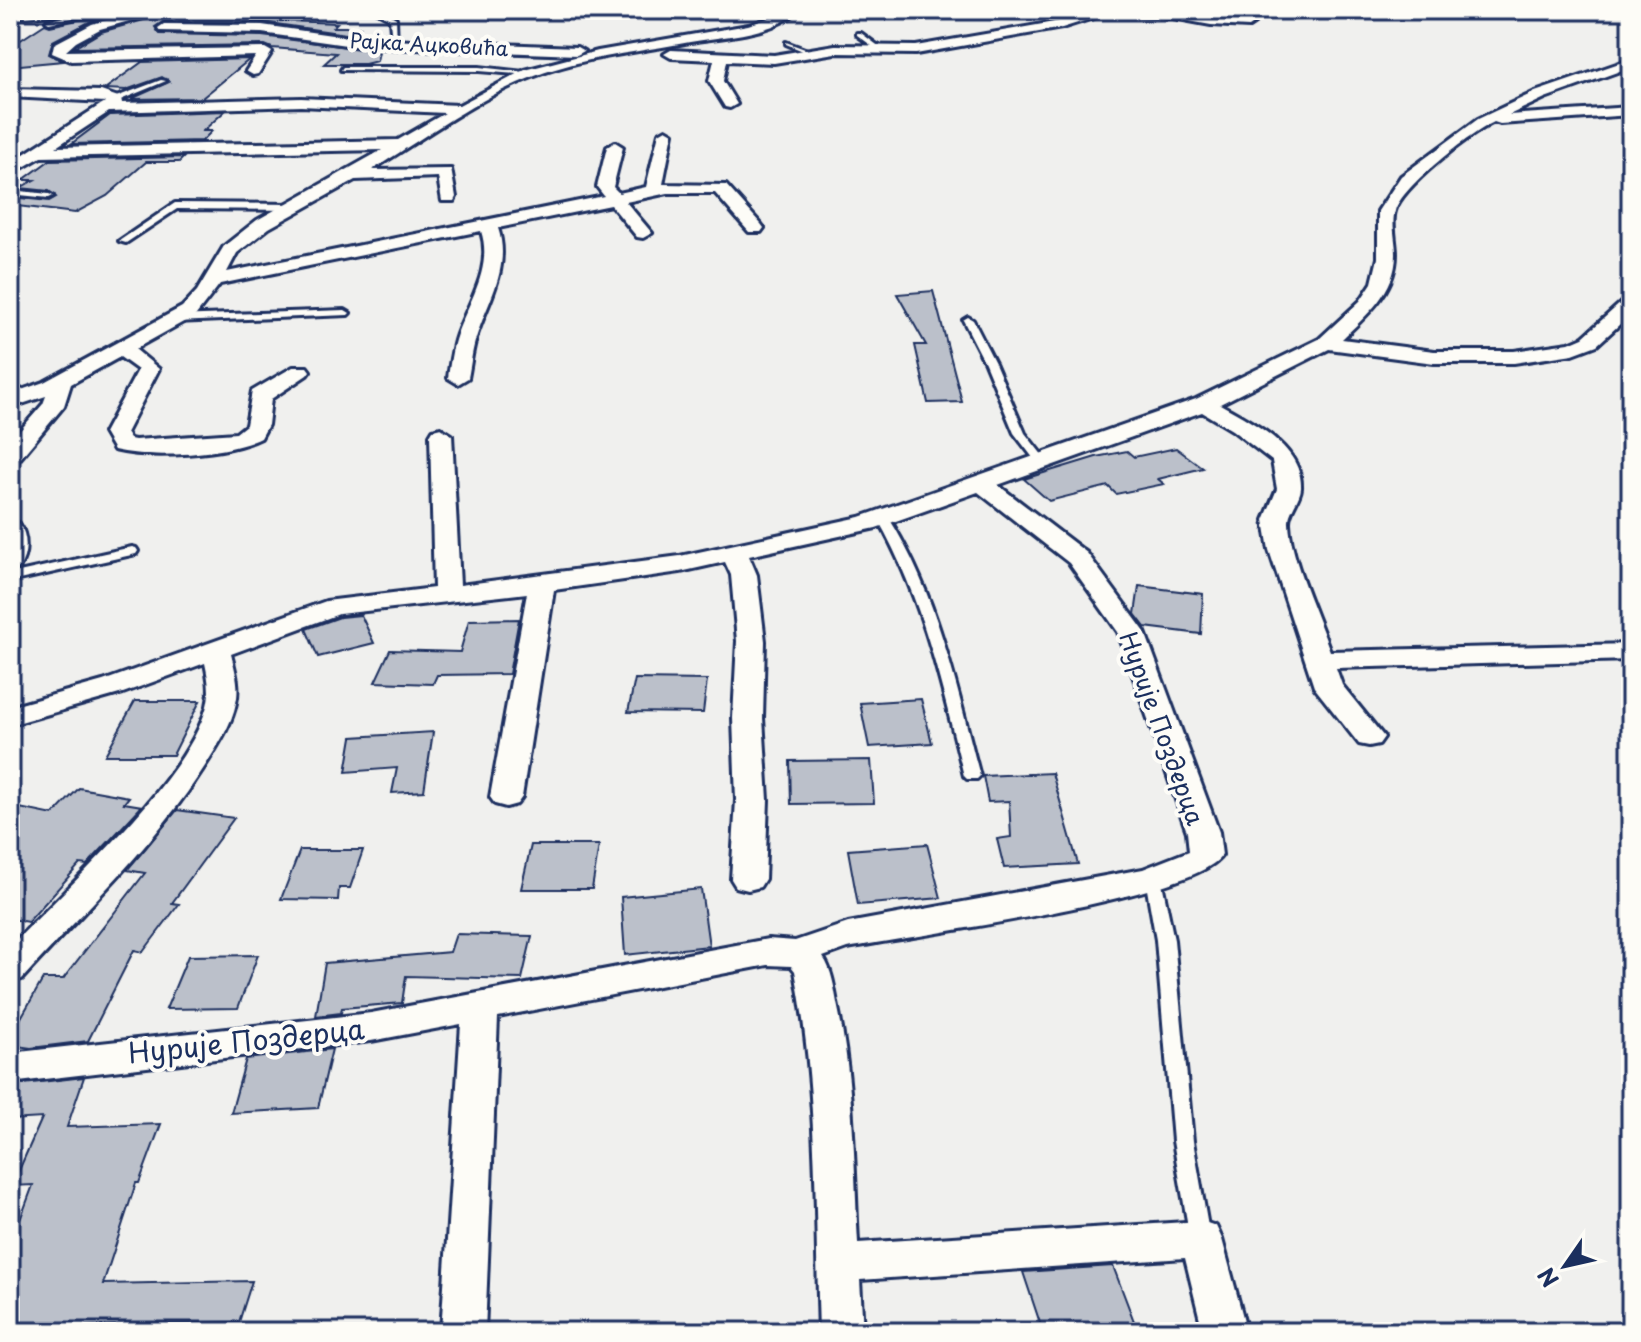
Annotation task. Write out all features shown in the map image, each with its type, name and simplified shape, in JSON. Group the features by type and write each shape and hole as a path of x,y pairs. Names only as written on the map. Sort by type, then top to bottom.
{"street":[{"path":"10,14 63,10"},
{"path":"109,10 139,14"},
{"path":"163,10 81,31 59,47 59,53 71,57 265,52 253,71"},
{"name":"Рајка Ацковића","path":"10,402 61,381 175,319 198,302 230,250 239,241 400,144 530,73 601,55 750,28 777,20 793,10"},
{"name":"Рајка Ацковића","path":"164,28 262,29 351,42 579,51 601,55 645,53 774,59 810,52 924,49 1069,22 1102,11 1162,12 1211,21 1249,23 1235,10"},
{"path":"71,57 102,92"},
{"path":"722,57 714,69 714,82 730,104"},
{"path":"10,716 72,701 335,607 542,584 680,564 883,518 1204,404 1326,343 1359,315 1381,283 1387,249 1384,217 1398,189 1483,122 1540,95 1631,63"},
{"path":"10,170 37,152 102,92"},
{"path":"10,93 102,92 461,109"},
{"path":"1483,122 1631,111"},
{"path":"654,190 666,133"},
{"name":"Рајка Ацковића","path":"37,152 400,144"},
{"path":"615,147 605,187 643,233"},
{"name":"Рајка Ацковића","path":"352,175 445,172 448,197"},
{"path":"214,280 613,198 690,186 720,188 755,228"},
{"path":"458,378 465,339 493,269 495,242 488,225"},
{"path":"1326,343 1434,357 1514,357 1573,348 1590,341 1631,304"},
{"path":"121,348 149,369 115,433 122,445 135,447 234,440 252,434 257,427 260,396 300,371"},
{"path":"10,456 53,406 61,381"},
{"path":"1204,404 1240,425 1283,458 1289,489 1276,520 1282,550 1328,687 1369,737"},
{"path":"441,435 447,595"},
{"name":"Нурије Поздерца","path":"10,1069 371,1027 768,952 800,954 815,944 852,935 1038,902 1153,878 1195,864 1206,855 1203,832 1131,632 1078,558 980,482"},
{"path":"10,528 14,538 10,563"},
{"path":"734,552 744,575 751,641 748,718 752,800 748,879"},
{"path":"506,797 542,584"},
{"path":"10,970 155,810 196,755 221,709 223,680 216,650"},
{"path":"1319,660 1631,652"},
{"path":"800,954 812,967 824,1026 841,1332"},
{"path":"463,1332 480,1007"},
{"path":"839,1263 1201,1239 1225,1332"}],"lane":[{"path":"49,21 109,10"},
{"path":"377,10 393,18 395,44"},
{"name":"Рајка Ацковића","path":"1021,10 1069,22"},
{"path":"859,34 881,50"},
{"path":"788,43 810,52"},
{"name":"Рајка Ацковића","path":"343,69 479,69 530,73"},
{"path":"102,92 163,81"},
{"path":"10,192 49,196"},
{"name":"Рајка Ацковића","path":"123,241 175,206 294,207"},
{"name":"Рајка Ацковића","path":"175,319 345,313"},
{"path":"968,320 996,376 1016,429 1028,449 1041,461"},
{"path":"883,518 904,552 929,614 972,776"},
{"path":"10,578 132,551"},
{"path":"1153,878 1165,940 1183,1141 1201,1239"}],"building":[{"path":"194,10 273,12 264,20 337,23 333,27 360,27 356,34 383,33 382,37 360,36 262,22 164,21 155,27 160,34 262,36 379,51 377,61 365,64 324,64 336,53 265,45 74,48 101,32 165,14"},
{"path":"116,14 91,21 53,41 49,54 63,61 10,66 10,47 45,24 50,26"},
{"path":"250,59 202,98 131,99 169,82 162,77 126,90 105,89 142,62"},
{"path":"225,111 203,131 212,131 202,141 71,144 110,115"},
{"path":"184,157 179,162 146,162 107,196 75,213 10,205 10,197 49,201 56,197 49,191 20,188 34,180 23,180 50,160"},
{"path":"933,291 962,402 928,403 915,345 926,345 897,294"},
{"path":"1176,448 1203,468 1158,479 1164,484 1116,494 1108,486 1049,501 1024,479 1096,457 1127,451 1134,457"},
{"path":"1139,586 1203,594 1201,634 1145,627 1135,614"},
{"path":"361,615 374,643 318,657 306,629 340,617"},
{"path":"519,619 509,674 437,675 433,684 375,682 390,650 460,652 469,620"},
{"path":"635,679 707,680 703,713 628,712"},
{"path":"921,699 932,743 869,747 860,703"},
{"path":"135,701 200,701 173,755 105,755"},
{"path":"433,732 424,791 392,793 397,768 346,772 352,737"},
{"path":"871,760 874,803 791,804 790,761"},
{"path":"1052,773 1078,864 1004,868 997,839 1011,837 1009,801 988,802 983,776"},
{"path":"79,788 129,797 124,803 142,806 87,865 80,864 28,922 10,919 10,806 53,815"},
{"path":"177,810 234,818 172,903 179,904 143,952 134,950 88,1041 31,1048 10,1045 10,1037 43,979 63,979 145,873 127,870"},
{"path":"927,844 941,898 858,905 848,850"},
{"path":"531,845 599,845 592,889 521,889"},
{"path":"300,850 363,850 350,888 339,888 338,900 281,899"},
{"path":"701,889 709,946 625,955 621,897"},
{"path":"456,934 532,936 522,979 406,976 402,1003 342,1008 341,1013 316,1016 325,963 450,952"},
{"path":"258,955 238,1008 166,1009 188,956"},
{"path":"332,1049 318,1108 231,1113 246,1059"},
{"path":"84,1077 67,1127 161,1124 139,1183 136,1183 103,1284 252,1281 239,1322 10,1331 10,1247 33,1185 12,1186 42,1118 10,1120 10,1099 15,1085"},
{"path":"1113,1266 1135,1324 1088,1332 1043,1332 1023,1272"}]}
